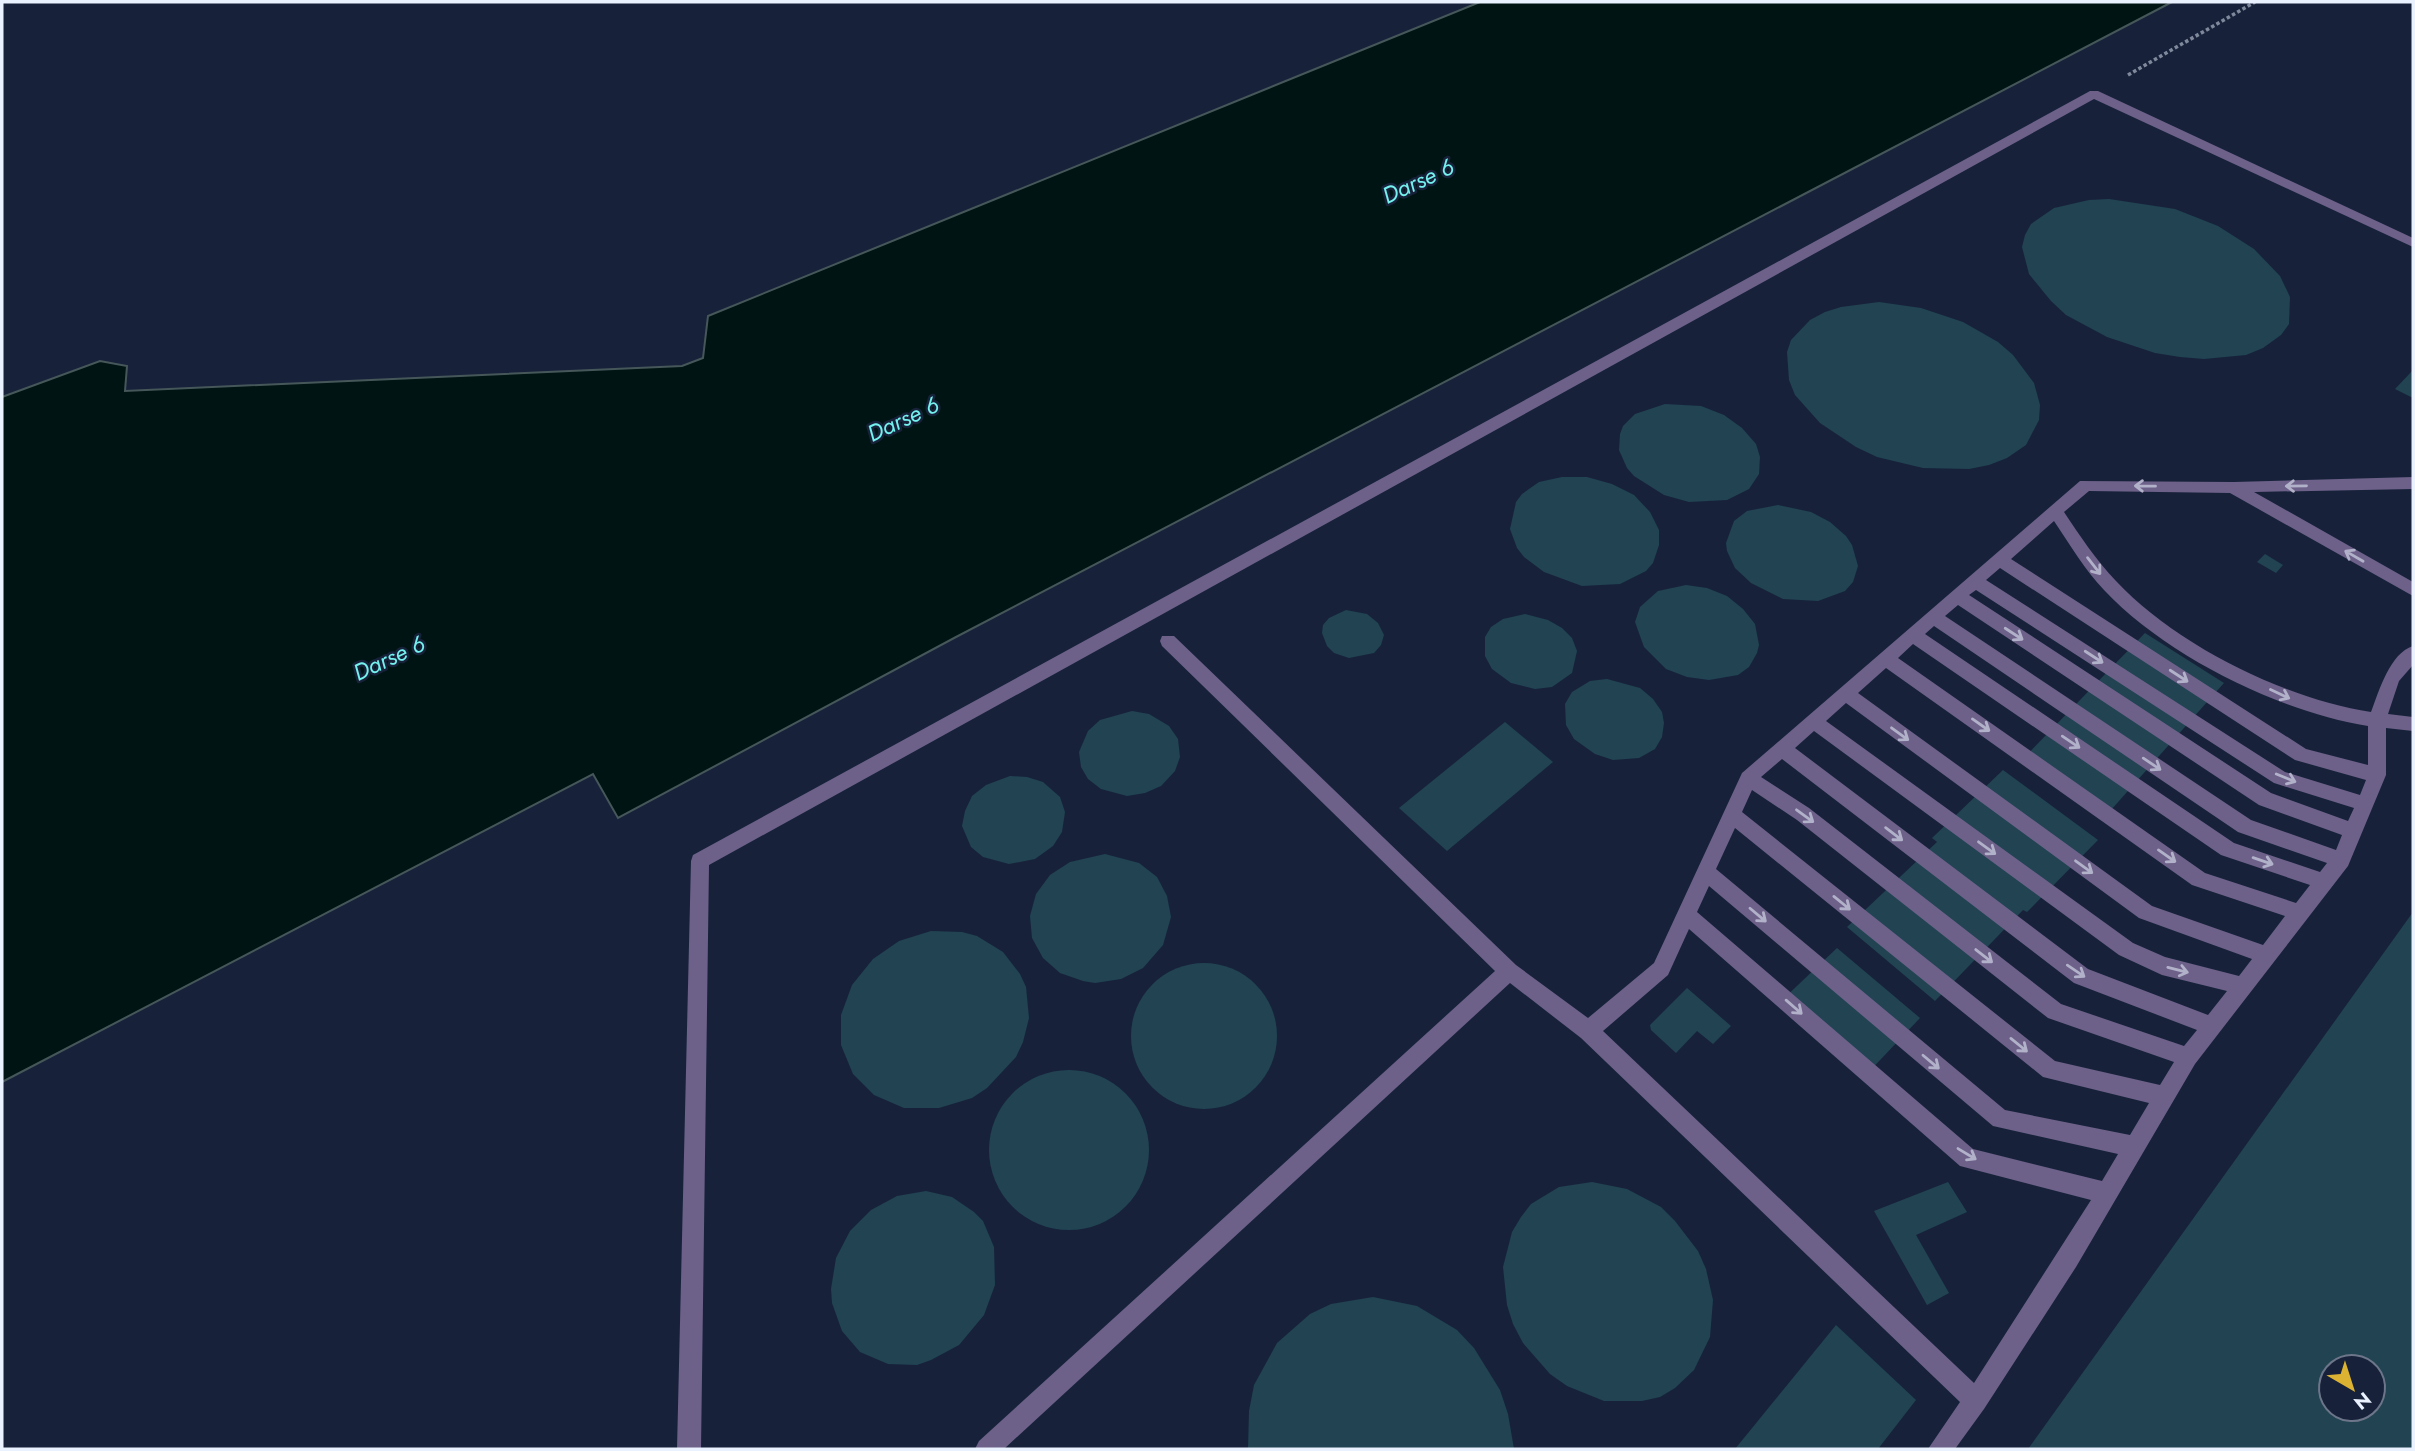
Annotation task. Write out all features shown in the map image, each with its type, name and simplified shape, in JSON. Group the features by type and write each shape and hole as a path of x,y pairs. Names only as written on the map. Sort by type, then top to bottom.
{"lane":[{"path":"689,1449 700,861 2094,94 2413,243"},
{"path":"1588,1031 1661,969 1748,778 2085,485 2233,487 2413,484"},
{"path":"2233,487 2413,590"},
{"path":"2055,510 2080,548 2111,587 2138,612 2206,656 2286,697 2328,711 2413,724"},
{"path":"1999,559 2301,755 2377,775"},
{"path":"1975,581 2280,778 2365,804"},
{"path":"1957,596 2265,799 2353,831"},
{"path":"1933,617 2245,826 2341,860"},
{"path":"1913,635 2228,849 2325,882"},
{"path":"1168,641 1509,971 1588,1031 1976,1401"},
{"path":"1940,1449 1976,1401 2068,1259 2188,1057 2341,860 2377,775 2377,720 2392,678 2413,653"},
{"path":"1885,658 2199,879 2301,913"},
{"path":"1845,693 2146,912 2267,956"},
{"path":"1813,722 2126,949 2162,966 2244,986"},
{"path":"1781,748 2081,976 2212,1026"},
{"path":"1748,778 1804,814 2054,1011 2188,1057"},
{"path":"1731,814 2050,1070 2163,1096"},
{"path":"1705,871 2000,1119 2134,1147"},
{"path":"1686,915 1968,1158 2108,1193"},
{"path":"987,1449 1509,971"}],"path":[{"path":"2094,94 2255,2"}],"water":[{"name":"Darse 6","path":"1480,2 2172,2 956,637 618,818 593,774 2,1082 2,397 100,361 127,366 125,391 682,366 703,358 708,316"}],"building":[{"path":"2109,199 2175,209 2218,226 2254,249 2280,276 2290,297 2289,324 2281,335 2263,348 2246,355 2204,359 2180,357 2155,353 2107,337 2066,315 2029,274 2022,247 2025,235 2031,224 2054,208 2089,200"},
{"path":"1879,302 1921,308 1963,322 1998,342 2013,355 2034,383 2040,405 2039,420 2026,445 2007,458 1989,465 1969,469 1923,468 1877,457 1856,447 1820,423 1795,395 1789,380 1787,352 1791,340 1810,320 1825,312"},
{"path":"2413,370 2413,398 2395,389"},
{"path":"1665,404 1701,406 1724,415 1742,428 1756,444 1760,457 1759,474 1749,489 1727,500 1689,502 1664,495 1634,476 1619,450 1623,426 1635,414"},
{"path":"1562,477 1587,477 1612,484 1634,495 1650,512 1659,530 1659,545 1653,563 1646,571 1620,584 1582,586 1544,572 1524,557 1517,548 1510,529 1516,502 1539,482"},
{"path":"1778,505 1811,512 1830,522 1846,536 1852,545 1858,566 1853,582 1845,591 1818,601 1783,599 1751,583 1735,568 1726,543 1734,521 1747,511"},
{"path":"2265,554 2283,565 2276,573 2257,562"},
{"path":"1686,585 1707,588 1727,596 1743,609 1755,624 1759,645 1757,653 1749,667 1738,675 1709,680 1687,677 1666,669 1644,647 1635,622 1640,607 1658,591"},
{"path":"1346,610 1367,614 1378,623 1384,635 1381,645 1374,653 1349,658 1334,653 1327,646 1322,633 1323,625 1329,618"},
{"path":"1525,614 1548,620 1562,628 1572,638 1577,651 1572,673 1552,687 1535,689 1511,683 1492,669 1485,656 1485,637 1491,627 1503,619"},
{"path":"2145,633 2224,683 2103,819 2020,762"},
{"path":"1607,679 1640,688 1653,699 1662,712 1662,737 1655,749 1639,758 1613,760 1595,754 1574,739 1566,725 1565,704 1572,692 1590,681"},
{"path":"1132,711 1149,714 1169,726 1178,739 1180,757 1175,771 1161,786 1145,793 1127,796 1101,789 1088,779 1081,767 1079,752 1088,731 1100,720"},
{"path":"1505,722 1553,762 1447,851 1399,808"},
{"path":"2003,770 2098,840 2027,912 2023,910 1935,1001 1847,927 1937,842 1932,838"},
{"path":"1010,776 1043,782 1060,797 1065,812 1062,832 1053,846 1035,859 1009,864 983,857 971,847 962,826 972,796 986,785"},
{"path":"1105,854 1139,863 1157,877 1167,896 1171,917 1163,945 1143,968 1121,979 1095,983 1060,973 1043,958 1032,938 1030,916 1036,894 1050,875 1070,862"},
{"path":"2413,912 2413,1449 2028,1449"},
{"path":"931,931 962,932 977,936 1003,952 1020,974 1026,987 1029,1018 1016,1057 987,1088 972,1098 939,1108 904,1108 874,1095 853,1074 841,1045 841,1015 852,985 873,959 899,941"},
{"path":"1837,948 1920,1018 1863,1078 1779,1003"},
{"path":"1204,963 1232,968 1256,984 1272,1008 1277,1036 1272,1064 1256,1088 1232,1104 1204,1109 1176,1104 1152,1088 1136,1064 1131,1036 1136,1008 1152,984 1176,968"},
{"path":"1687,988 1731,1026 1713,1044 1697,1031 1676,1053 1651,1030 1650,1025"},
{"path":"1069,1070 1100,1076 1126,1093 1143,1119 1149,1150 1143,1181 1126,1207 1100,1224 1069,1230 1038,1224 1012,1207 995,1181 989,1150 995,1119 1012,1093 1038,1076"},
{"path":"1592,1182 1627,1189 1661,1207 1698,1251 1706,1269 1713,1300 1710,1337 1694,1370 1675,1388 1660,1397 1642,1401 1604,1401 1567,1386 1550,1374 1523,1343 1513,1324 1507,1305 1503,1267 1512,1232 1531,1204 1559,1187"},
{"path":"1948,1182 1967,1212 1916,1235 1949,1293 1927,1305 1874,1211"},
{"path":"926,1191 952,1197 983,1221 994,1247 995,1285 984,1315 959,1345 917,1365 888,1364 860,1352 842,1331 832,1303 831,1289 836,1258 850,1231 871,1210 897,1196"},
{"path":"1373,1297 1417,1306 1457,1330 1474,1348 1500,1390 1508,1414 1514,1449 1248,1449 1249,1411 1254,1385 1277,1343 1310,1314 1331,1304"},
{"path":"1836,1325 1916,1400 1878,1449 1735,1449"}]}
